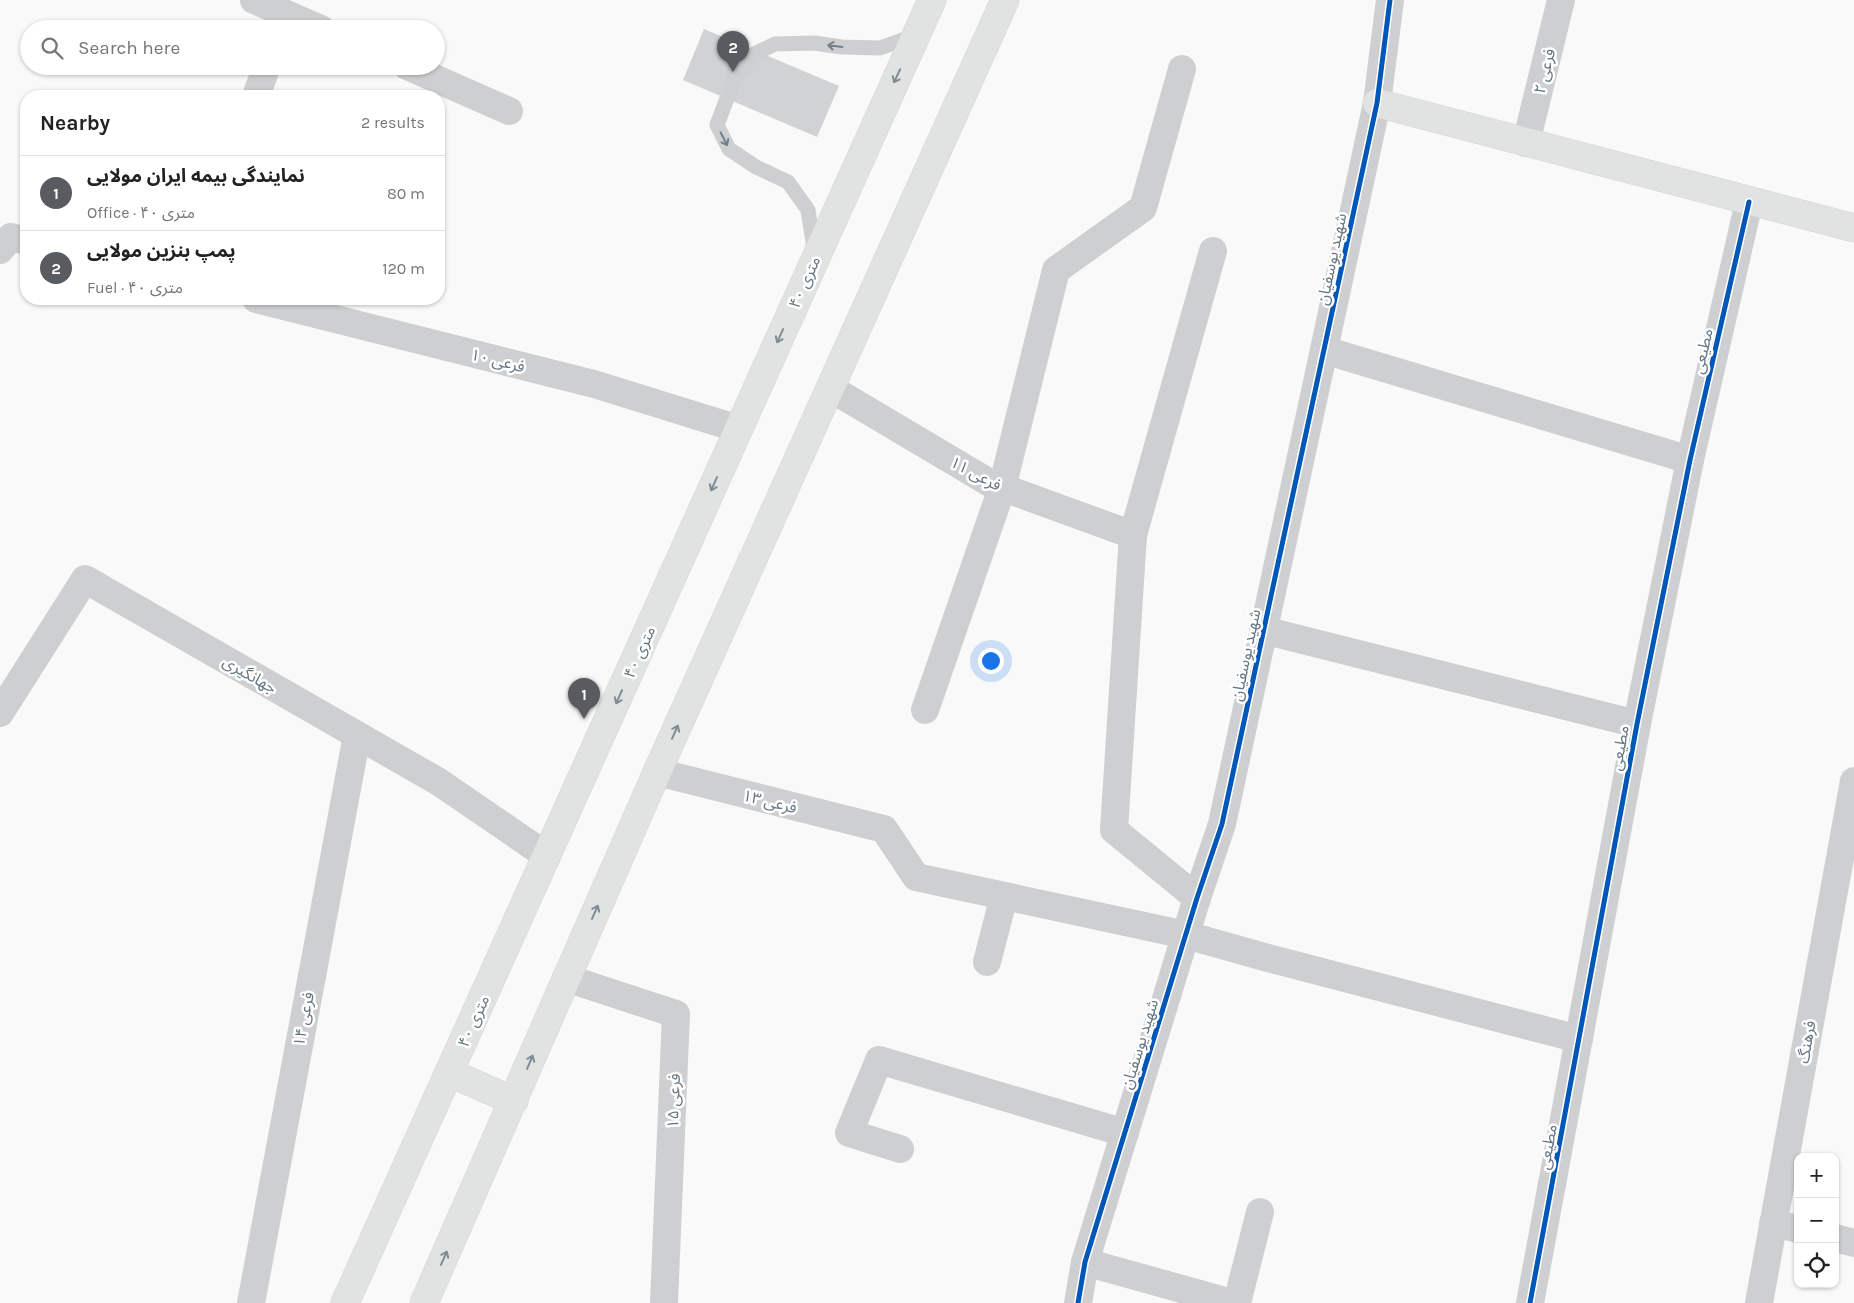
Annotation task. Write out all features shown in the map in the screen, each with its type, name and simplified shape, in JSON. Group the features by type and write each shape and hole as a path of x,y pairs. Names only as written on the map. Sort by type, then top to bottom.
{"main road":[{"name":"۴۰ متری","path":"345,1303 932,0"},
{"path":"424,1303 657,772 1005,0"},
{"path":"1377,104 1748,202 1854,228"},
{"path":"450,1073 514,1101"}],"street":[{"path":"254,0 283,20"},
{"name":"شهید یوسفیان","path":"1078,1303 1086,1262 1197,898 1222,824 1377,104 1390,0"},
{"name":"فرعی ۲","path":"1526,143 1561,0"},
{"path":"925,710 1002,488 1056,270 1143,208 1182,69"},
{"path":"258,90 264,75"},
{"path":"427,75 509,111"},
{"name":"مطیعی","path":"1530,1303 1636,724 1690,460 1748,202"},
{"path":"0,250 11,237 20,239"},
{"path":"1197,898 1114,830 1132,536 1213,251"},
{"name":"فرعی ۱۰","path":"280,305 594,384 739,429"},
{"path":"1324,350 1690,460"},
{"name":"فرعی ۱۱","path":"830,388 990,483 1132,536"},
{"name":"جهانگیری","path":"0,714 85,579 439,782 548,856"},
{"path":"1263,630 1636,724"},
{"name":"فرعی ۱۴","path":"251,1303 357,735"},
{"name":"فرعی ۱۳","path":"657,772 884,829 916,877 1004,896"},
{"name":"فرهنگ","path":"1759,1303 1785,1226 1849,835 1854,781"},
{"path":"988,962 1004,896 1186,935 1579,1039"},
{"name":"فرعی ۱۵","path":"566,978 676,1014 664,1303"},
{"path":"900,1149 849,1133 879,1060 1125,1133"},
{"path":"1237,1303 1260,1212"},
{"path":"1839,1239 1854,1243"},
{"path":"1086,1262 1232,1303"}],"lane":[{"path":"816,256 808,210 788,182 756,167 729,149 717,125 735,77 754,54 775,44 814,43 842,47 880,48 916,35"}],"building":[{"path":"704,29 839,86 817,137 683,80"}],"cycle path":[{"path":"1078,1303 1085,1262 1197,898 1222,824 1377,103 1390,0"},
{"path":"1530,1303 1637,724 1690,460 1749,202"}],"place":[{"name":"پمپ بنزین مولایی","path":"733,72"},
{"name":"نمایندگی بیمه ایران مولایی","path":"584,719"}]}
